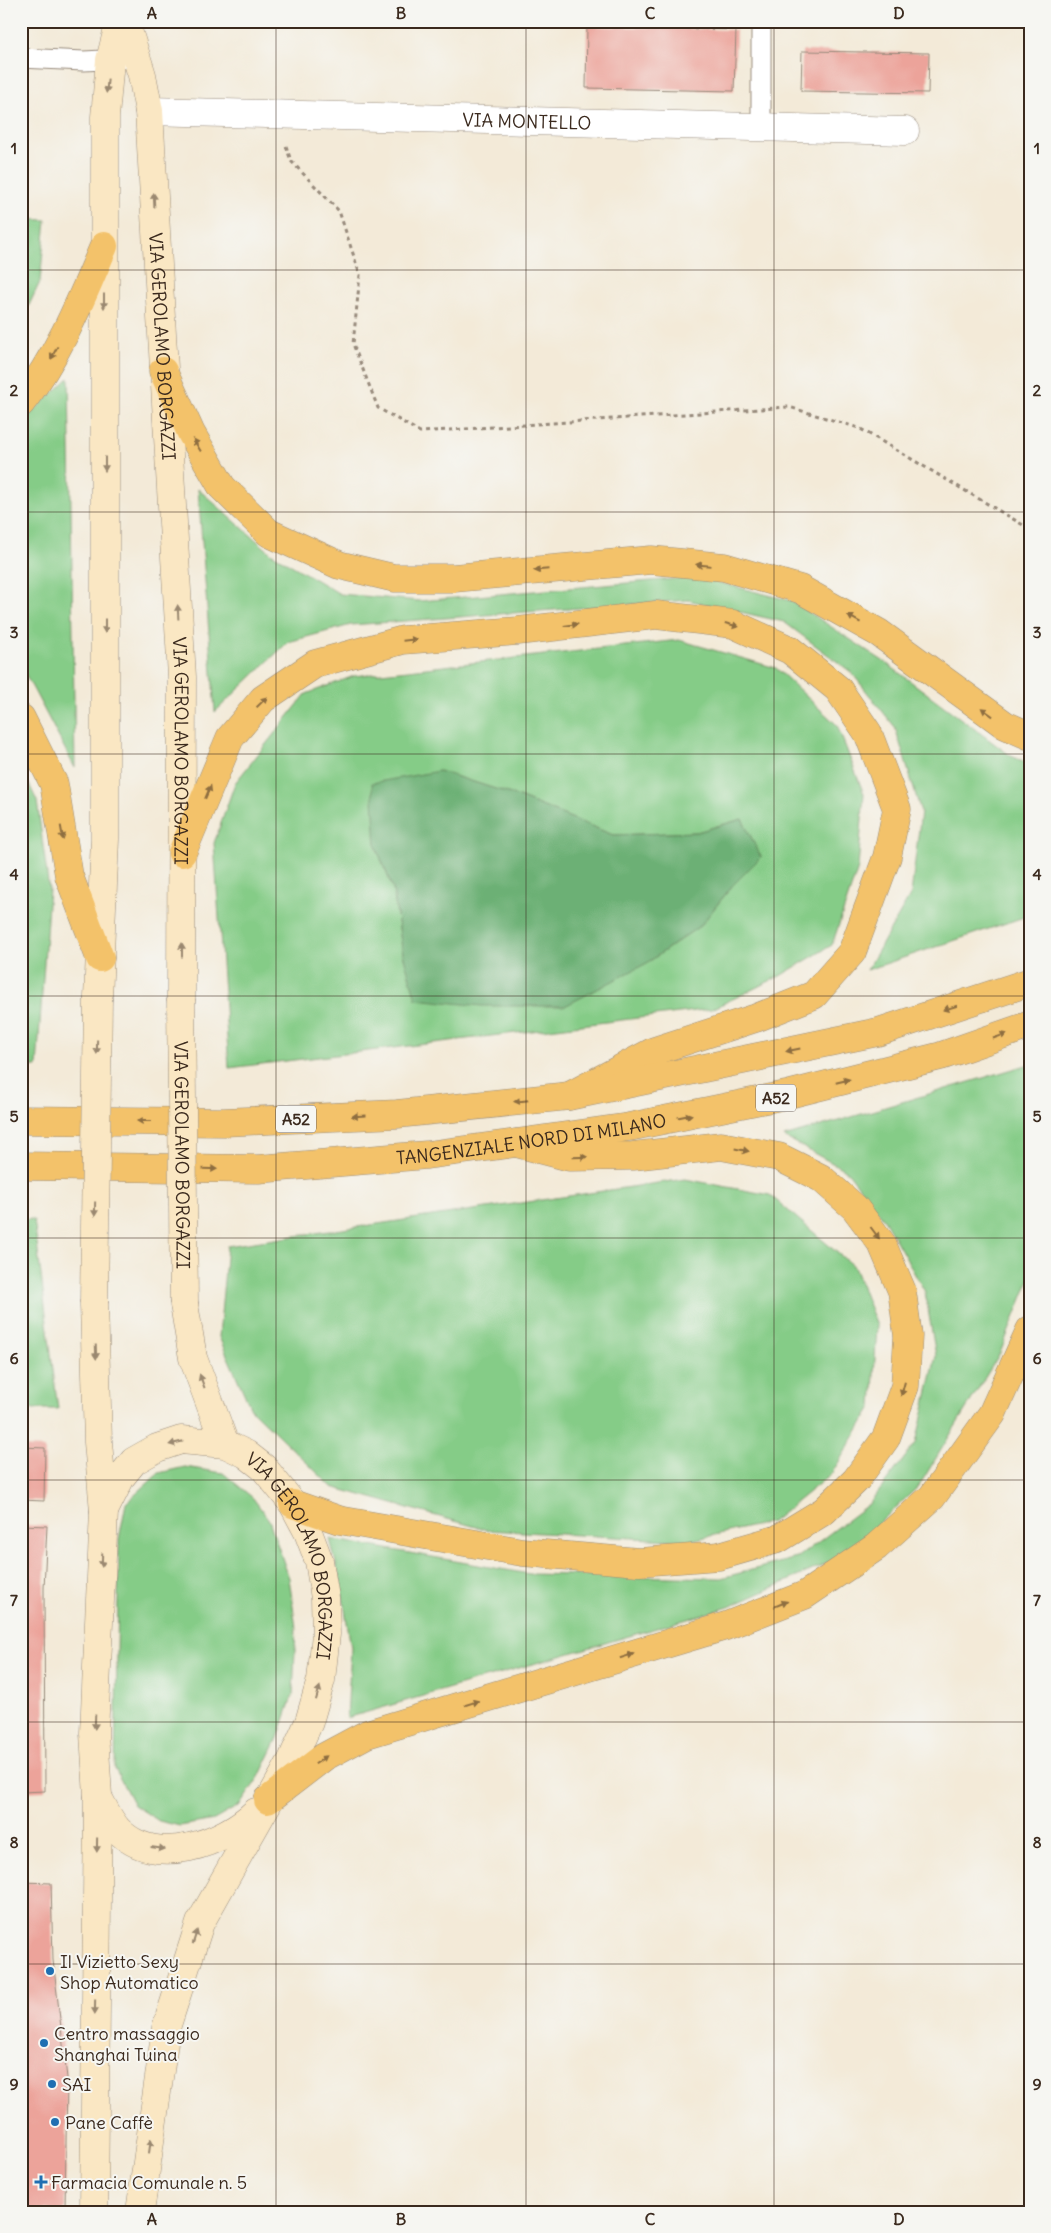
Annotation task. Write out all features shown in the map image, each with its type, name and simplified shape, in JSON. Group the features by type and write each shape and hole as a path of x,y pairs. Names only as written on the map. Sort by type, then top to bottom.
{"highway":[{"path":"21,403 56,349 77,309 104,246"},
{"path":"162,370 191,434 222,487 269,532 339,564 394,578 454,578 651,560 724,566 800,589 879,633 1005,725 1030,736"},
{"path":"182,853 230,738 263,699 315,664 403,640 518,631 656,615 733,624 790,650 838,689 868,732 897,809 887,857 852,952 814,995 756,1018 654,1052 569,1096"},
{"path":"21,718 54,784 69,876 100,958"},
{"name":"TANGENZIALE NORD DI MILANO","path":"21,1120 224,1122 339,1117 397,1114 569,1096 878,1032 1030,982"},
{"name":"TANGENZIALE NORD DI MILANO","path":"21,1166 258,1169 427,1155 516,1143 629,1127 786,1096 941,1056 1030,1026"},
{"path":"293,1504 339,1520 522,1552 639,1562 719,1556 778,1539 824,1511 856,1480 886,1438 905,1386 908,1336 902,1291 882,1244 855,1208 821,1178 779,1157 721,1146 633,1156 569,1157 516,1143"},
{"path":"268,1800 324,1758 367,1734 726,1626 805,1595 876,1547 932,1497 992,1414 1030,1330"}],"main road":[{"path":"94,2212 98,1796 94,1733 104,1511 98,1442 94,1303 98,998 106,839 105,117 110,60 120,21"},
{"name":"VIA GEROLAMO BORGAZZI","path":"125,21 138,59 149,111 162,370 171,478 182,677 181,999 184,1304 193,1358 225,1444 246,1454 264,1468 293,1504 308,1532 319,1561 325,1598 326,1634 321,1680 309,1722 291,1762 200,1922 166,2028 140,2212"},
{"path":"104,1511 121,1477 134,1461 157,1448 181,1440 225,1444"},
{"path":"98,1796 110,1819 119,1831 149,1847 164,1849 181,1848 225,1836 242,1826 268,1800"}],"street":[{"name":"VIA MONTELLO","path":"149,111 905,131"}],"lane":[{"path":"761,21 761,128"},
{"path":"21,58 84,61 138,59"}],"path":[{"path":"276,114 291,162 340,211 360,275 353,344 378,408 420,432 789,407 860,428 1030,529"}],"green space":[{"path":"21,219 46,220 40,282 21,322"},
{"path":"69,378 75,768 21,666 21,427 30,414"},
{"path":"198,489 271,553 340,594 419,601 697,577 792,601 886,663 1011,756 1030,764 1030,915 867,970 911,894 921,812 895,727 851,672 784,622 688,600 351,625 288,642 215,712"},
{"path":"679,640 776,668 837,725 864,794 858,868 832,945 780,976 712,1009 229,1068 214,843 235,783 306,694 354,676","holes":["439,771 514,795 613,835 697,832 742,819 761,857 732,886 701,925 647,963 403,954 393,889 376,846"]},
{"path":"21,767 37,801 49,890 37,1067 21,1065"},
{"path":"439,771 514,795 613,835 697,832 742,819 761,857 732,886 701,925 647,963 565,1006 482,1006 416,999 403,954 393,889 376,846 372,783"},
{"path":"1030,1064 1030,1279 1000,1353 919,1486 844,1556 729,1607 347,1718 351,1648 341,1584 330,1539 529,1574 721,1578 797,1558 870,1503 916,1443 936,1356 925,1292 885,1221 847,1171 784,1137"},
{"path":"685,1179 770,1195 854,1267 877,1326 872,1407 832,1473 772,1522 688,1541 487,1530 332,1487 251,1409 219,1337 227,1246"},
{"path":"21,1219 34,1220 58,1409 21,1409"},
{"path":"185,1467 223,1473 253,1498 269,1520 289,1578 296,1628 293,1694 278,1738 259,1777 240,1805 214,1820 180,1826 159,1821 134,1805 115,1769 119,1539 126,1503 159,1473"}],"building":[{"path":"587,26 736,30 734,91 586,88"},
{"path":"802,51 929,53 928,93 801,91"},
{"path":"21,1447 45,1448 44,1501 21,1500"},
{"path":"21,1525 47,1526 44,1588 45,1791 21,1792"},
{"path":"21,1882 51,1883 53,1960 67,2078 65,2210 21,2209"}],"place":[{"name":"Il Vizietto Sexy Shop Automatico","path":"50,1971"},
{"name":"Centro massaggio Shanghai Tuina","path":"44,2043"},
{"name":"SAI","path":"52,2084"},
{"name":"Pane Caffè","path":"55,2122"},
{"name":"Farmacia Comunale n. 5","path":"41,2182"}]}
